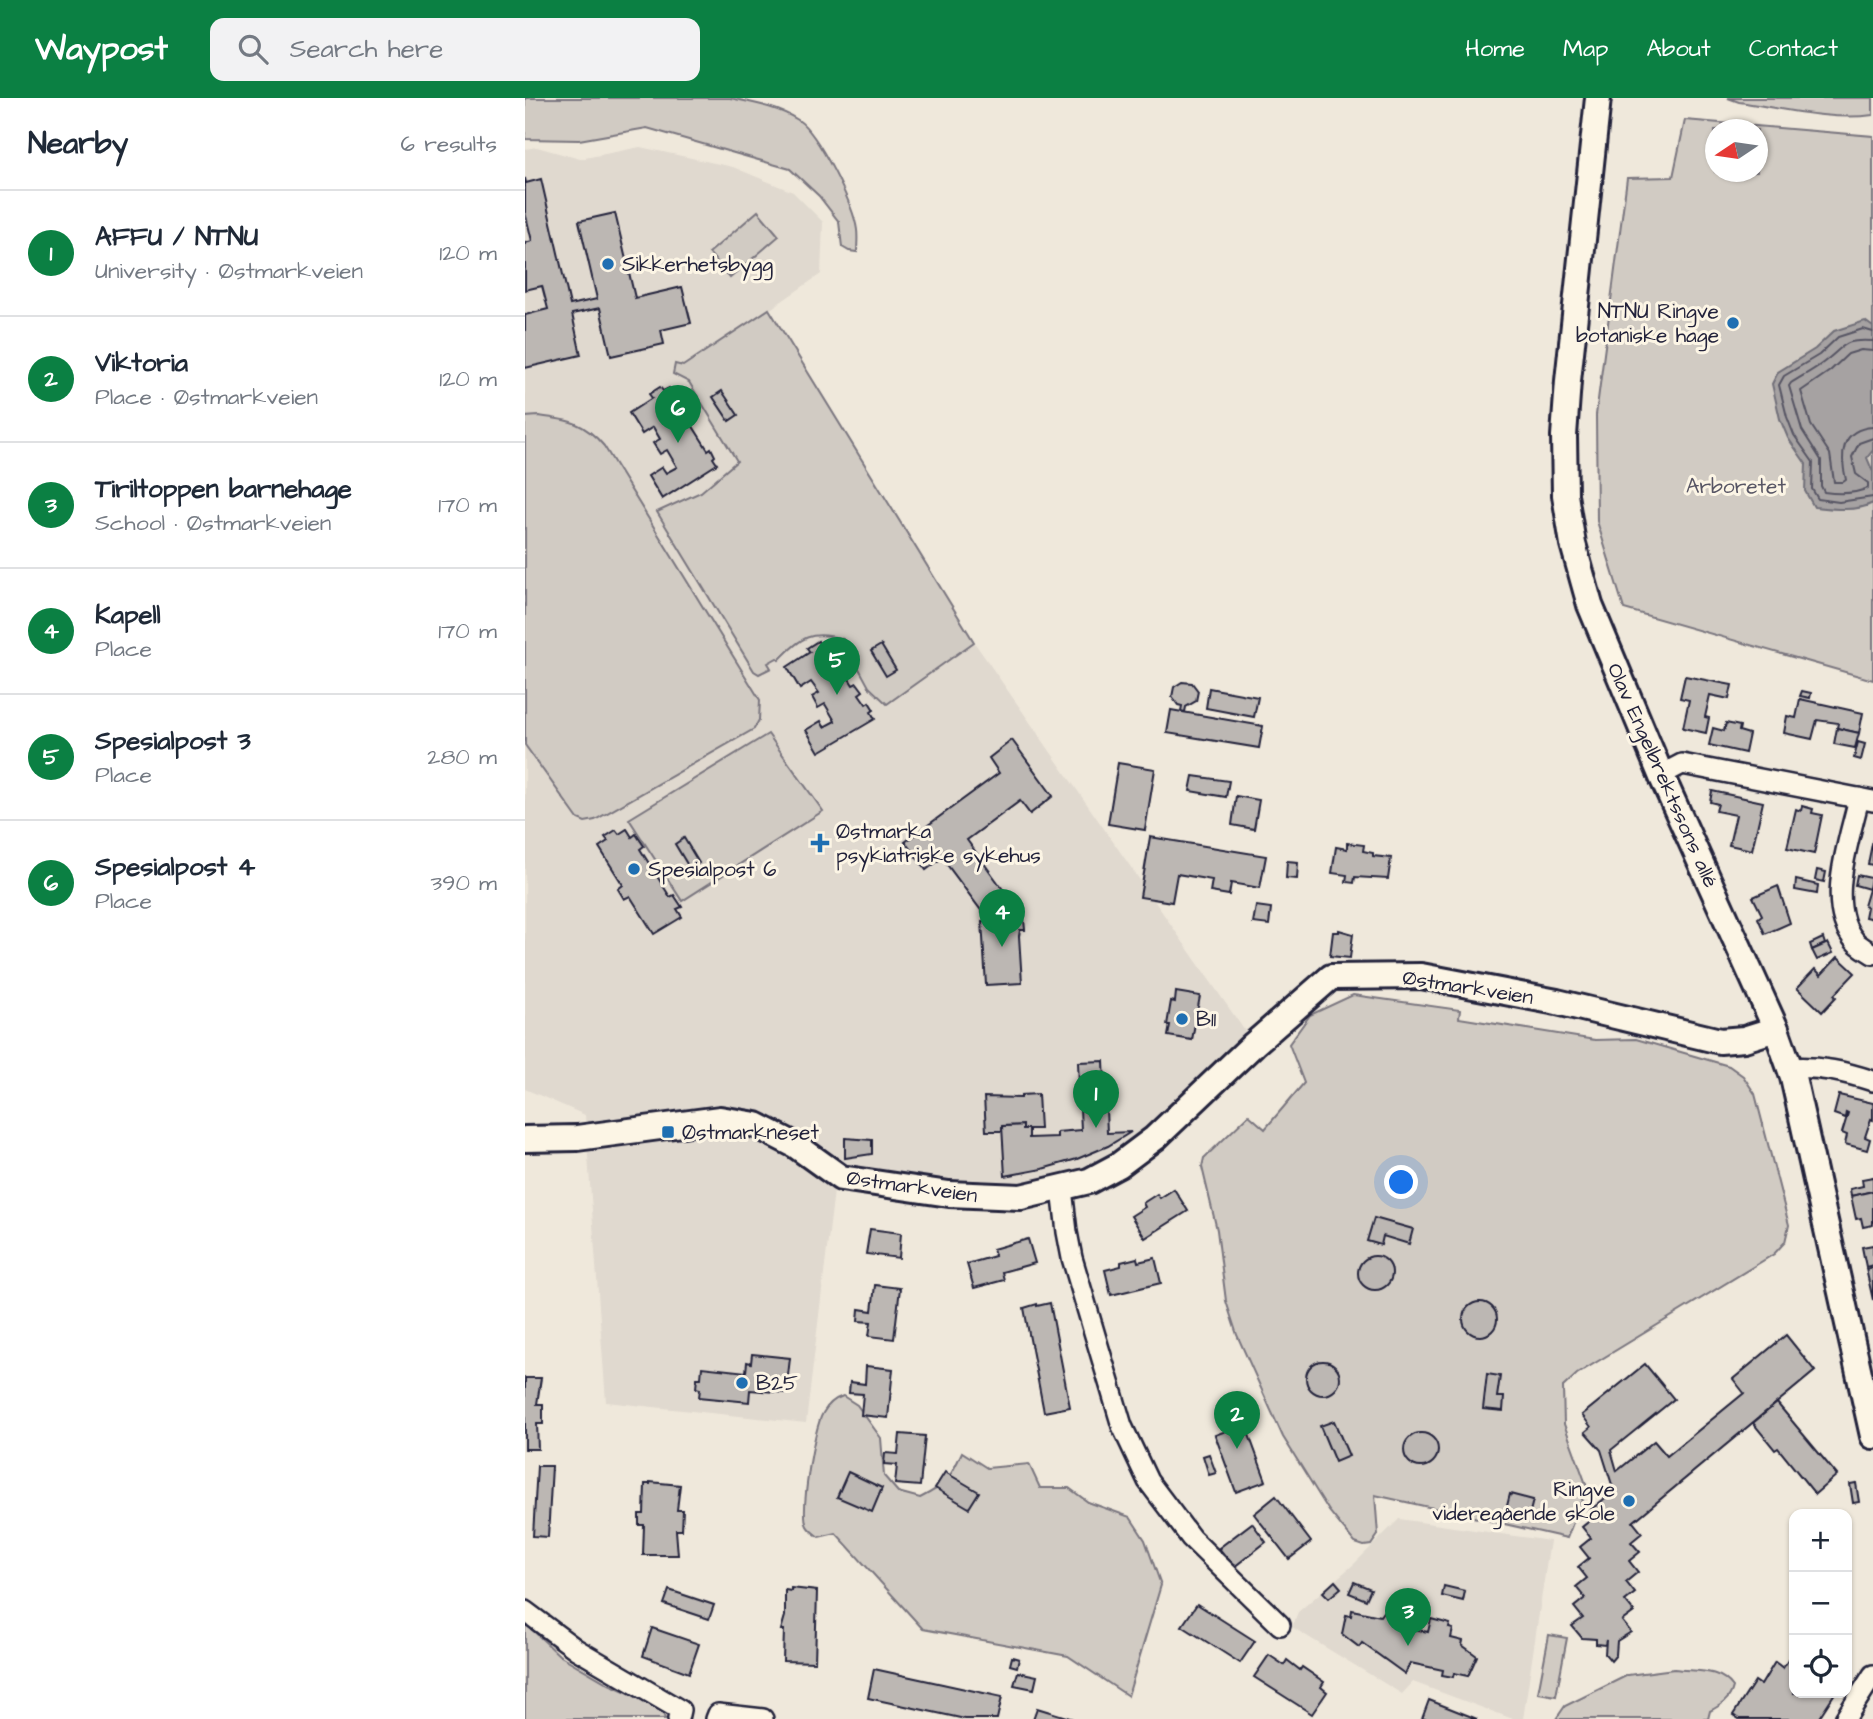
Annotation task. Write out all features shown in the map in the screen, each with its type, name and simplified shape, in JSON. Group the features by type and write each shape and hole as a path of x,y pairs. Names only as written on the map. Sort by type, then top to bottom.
{"street":[{"name":"Olav Engelbrektssons allé","path":"1598,98 1564,436 1565,495 1573,544 1590,605 1661,775 1776,1029 1791,1068 1873,1436"},
{"path":"1661,775 1682,764 1866,799 1839,893 1842,918 1855,942 1873,954"},
{"name":"Østmarkveien","path":"525,1139 577,1138 720,1119 756,1125 795,1145 841,1178 949,1194 1021,1197 1089,1181 1119,1165 1155,1138 1254,1044 1331,977 1421,976 1557,1002 1720,1041 1744,1039 1776,1029"},
{"path":"1791,1068 1814,1066 1839,1070 1873,1081"},
{"path":"1062,1189 1072,1258 1118,1413 1148,1481 1191,1538 1280,1625"},
{"path":"525,1611 576,1649 679,1715"},
{"path":"1845,1719 1873,1675"},
{"path":"716,1719 718,1714 763,1719"}],"shaded area":[{"name":"Østmarka psykiatriske sykehus","path":"537,147 580,159 640,147 733,167 793,192 823,222 821,274 769,310 974,642 1254,1044 1155,1138 1061,1189 841,1179 834,1191 806,1423 606,1402 585,1115 525,1089 525,149"},
{"path":"1399,1519 1550,1541 1523,1719 1513,1719 1413,1682 1402,1694 1292,1627 1298,1612 1354,1564"}],"green space":[{"path":"525,98 730,98 782,112 806,127 825,154 854,219 857,252 842,247 839,222 819,196 790,169 647,128 579,140 525,139"},
{"path":"1728,98 1873,98 1873,115 1823,115"},
{"name":"Arboretet","path":"1685,120 1705,122 1705,182 1768,182 1768,127 1873,136 1873,680 1624,609 1597,521 1596,415 1627,178 1673,177"},
{"path":"758,211 779,236 730,278 709,253"},
{"path":"769,309 974,642 887,704 869,687 843,639 832,636 814,636 800,641 779,660 777,658 768,663 771,668 759,674 754,671 657,512 701,492 737,461 689,382 673,374 675,364 683,366"},
{"path":"539,416 583,427 604,446 760,700 759,720 754,729 595,820 585,822 578,819 525,745 525,417"},
{"path":"768,734 823,811 682,901 629,819"},
{"path":"1353,995 1460,1010 1459,1018 1595,1040 1636,1039 1729,1066 1743,1076 1755,1094 1789,1225 1785,1242 1774,1254 1577,1374 1563,1387 1564,1424 1587,1487 1567,1538 1375,1495 1378,1535 1371,1545 1355,1543 1329,1511 1283,1437 1237,1335 1226,1301 1217,1230 1202,1167 1204,1158 1249,1115 1265,1129 1304,1083 1289,1044 1310,1015"},
{"path":"843,1396 857,1405 881,1438 884,1476 898,1492 920,1498 936,1489 950,1475 962,1452 987,1468 1029,1464 1040,1488 1069,1488 1088,1502 1130,1517 1145,1540 1161,1585 1128,1696 1068,1656 923,1629 836,1533 819,1537 809,1529 805,1518 805,1504 819,1421 832,1402"},
{"path":"525,1623 559,1655 609,1684 661,1707 665,1719 525,1719"},
{"path":"1549,1635 1567,1638 1556,1696 1538,1693"},
{"path":"1674,1669 1714,1674 1733,1687 1732,1692 1724,1702 1710,1711 1708,1719 1556,1719 1565,1706 1628,1675"}],"water":[{"path":"1865,321 1873,327 1873,450 1867,458 1873,472 1873,503 1852,509 1814,507 1805,491 1806,464 1788,438 1780,419 1772,384 1778,372 1815,349 1834,331"}],"building":[{"name":"Sikkerhetsbygg","path":"525,178 526,183 541,179 570,305 597,299 579,221 615,213 635,298 682,287 691,323 661,330 664,344 611,356 600,308 572,314 581,355 525,368 525,315 548,309 542,286 525,290 525,243 532,241 525,212"},
{"path":"660,387 663,391 669,388 674,395 676,393 681,400 678,402 708,450 711,448 717,464 662,499 648,476 662,467 666,473 677,467 667,450 660,454 653,443 660,439 653,427 642,434 629,413 652,398 649,394"},
{"path":"722,391 738,415 729,421 713,397"},
{"path":"818,641 821,646 828,642 832,649 835,647 840,664 853,685 857,683 863,691 859,694 866,704 869,702 875,719 819,752 806,730 821,721 824,727 835,721 825,704 818,708 812,697 819,693 811,682 800,689 787,667 810,652 807,648"},
{"path":"881,645 896,670 886,676 871,651"},
{"path":"1685,676 1732,685 1729,699 1710,695 1705,717 1709,718 1706,733 1683,728 1689,700 1680,698"},
{"path":"1182,682 1192,683 1198,691 1196,701 1186,707 1185,712 1181,711 1182,706 1172,697 1174,687"},
{"path":"1209,688 1258,697 1254,717 1206,708"},
{"path":"1802,691 1811,693 1810,698 1800,696"},
{"path":"1800,699 1863,713 1859,733 1837,728 1838,723 1817,720 1812,739 1784,733 1787,716 1796,718"},
{"path":"1171,710 1263,726 1259,748 1167,733"},
{"path":"1726,723 1740,726 1739,731 1749,734 1745,753 1709,745 1713,728 1724,731"},
{"path":"1837,728 1859,733 1855,748 1834,744"},
{"path":"1012,740 1053,796 1030,814 1020,801 967,840 1007,895 983,913 942,858 926,870 905,842 999,773 989,758"},
{"path":"1858,742 1865,744 1861,760 1854,758"},
{"path":"1118,763 1155,769 1145,830 1108,824"},
{"path":"1193,776 1229,781 1226,797 1190,791"},
{"path":"1712,791 1763,802 1752,850 1729,845 1736,815 1716,811 1718,804 1710,802"},
{"path":"1236,796 1259,800 1254,829 1232,825"},
{"path":"1802,806 1813,809 1812,813 1822,815 1814,854 1787,848 1796,809 1801,811"},
{"name":"Spesialpost 6","path":"627,829 632,837 636,834 644,846 640,849 670,897 674,895 682,907 677,909 682,917 654,934 630,896 624,899 618,889 623,885 599,847 608,841 605,837 616,830 619,834"},
{"path":"1150,837 1266,856 1260,888 1231,883 1229,895 1210,892 1212,880 1177,874 1172,902 1140,897"},
{"path":"684,838 699,863 690,869 675,844"},
{"path":"1873,839 1873,865 1868,864"},
{"path":"1347,843 1364,845 1363,851 1373,853 1373,856 1391,858 1388,879 1355,877 1354,883 1346,882 1347,875 1332,873 1336,847 1347,849"},
{"path":"1287,861 1298,862 1297,879 1286,878"},
{"path":"1817,870 1826,872 1824,882 1815,880"},
{"path":"1857,875 1871,878 1869,889 1855,885"},
{"path":"1796,880 1818,885 1817,894 1795,890"},
{"path":"1778,886 1790,923 1765,934 1758,918 1762,915 1753,897"},
{"path":"1870,886 1873,887 1873,919 1865,917 1867,907 1864,906"},
{"path":"1006,896 1015,919 1024,920 1025,930 1020,930 1019,936 1022,983 986,985 982,921 995,920 990,907"},
{"path":"1256,906 1271,908 1269,925 1253,923"},
{"path":"1339,930 1353,934 1350,958 1330,956 1333,932"},
{"path":"1823,938 1825,944 1812,950 1810,944"},
{"path":"1828,943 1833,953 1817,960 1812,950"},
{"path":"1838,957 1855,973 1822,1012 1797,988 1815,969 1821,975"},
{"name":"B11","path":"1176,992 1200,996 1192,1040 1168,1036 1171,1001 1175,1002"},
{"path":"1104,1061 1107,1133 1131,1132 1108,1146 1077,1159 1005,1176 1002,1126 1023,1125 1023,1129 1029,1129 1029,1138 1057,1137 1057,1132 1081,1130 1078,1062"},
{"path":"1038,1094 1040,1129 1023,1129 1023,1125 1002,1126 1002,1131 986,1131 984,1097 1021,1098 1021,1095"},
{"path":"1839,1095 1873,1103 1873,1120 1871,1119 1865,1137 1870,1139 1867,1150 1845,1144 1847,1135 1842,1133 1848,1113 1846,1112 1845,1118 1834,1114"},
{"path":"845,1138 872,1140 872,1154 845,1158"},
{"path":"1873,1177 1873,1191 1851,1196 1850,1189 1863,1186 1862,1179"},
{"path":"1174,1189 1188,1211 1145,1238 1131,1216 1145,1207 1143,1203 1157,1194 1160,1198"},
{"path":"1873,1191 1873,1225 1863,1227 1861,1218 1856,1219 1851,1196"},
{"path":"1374,1218 1413,1229 1409,1244 1383,1236 1381,1245 1367,1241"},
{"path":"870,1229 901,1233 899,1258 866,1254"},
{"path":"1028,1239 1035,1263 1002,1272 1004,1280 974,1288 967,1264 995,1256 993,1249"},
{"path":"1873,1245 1873,1265 1866,1267 1862,1247"},
{"path":"1375,1256 1387,1261 1392,1273 1387,1285 1375,1290 1363,1285 1358,1273 1363,1261"},
{"path":"1137,1258 1138,1262 1155,1258 1161,1283 1111,1295 1105,1270"},
{"path":"1873,1267 1873,1300 1866,1269"},
{"path":"875,1285 900,1288 894,1339 869,1336 871,1322 858,1321 859,1309 872,1311"},
{"path":"1480,1302 1492,1307 1497,1319 1492,1331 1480,1336 1468,1331 1463,1319 1468,1307"},
{"path":"1050,1303 1070,1407 1044,1412 1024,1308"},
{"name":"Ringve videregående skole","path":"1786,1335 1815,1371 1633,1522 1642,1533 1631,1542 1640,1552 1629,1561 1638,1572 1626,1582 1635,1593 1625,1601 1634,1612 1622,1621 1631,1632 1617,1641 1616,1655 1611,1661 1605,1654 1606,1640 1605,1645 1596,1644 1596,1639 1582,1638 1572,1626 1583,1618 1574,1607 1585,1598 1576,1587 1587,1578 1578,1567 1589,1558 1580,1547 1591,1538 1582,1527 1593,1518 1588,1512 1614,1491 1601,1450 1585,1432 1591,1427 1582,1415 1645,1364 1674,1399 1611,1450 1617,1471 1654,1441 1667,1456 1744,1393 1733,1379"},
{"name":"B25","path":"752,1354 790,1358 786,1393 750,1390 749,1402 699,1397 697,1378 701,1378 702,1367 746,1372 747,1362 751,1363"},
{"path":"1323,1361 1335,1366 1340,1378 1335,1390 1323,1395 1311,1390 1306,1378 1311,1366"},
{"path":"866,1366 893,1369 888,1418 861,1415 863,1394 849,1393 850,1382 865,1384"},
{"path":"1487,1374 1500,1376 1497,1397 1504,1397 1503,1411 1483,1409"},
{"path":"525,1378 541,1378 537,1404 543,1404 543,1424 537,1424 538,1449 525,1449"},
{"path":"1777,1403 1837,1475 1815,1494 1778,1448 1775,1450 1753,1423"},
{"path":"1334,1421 1349,1456 1335,1462 1320,1426"},
{"path":"1245,1424 1266,1481 1236,1492 1215,1435"},
{"path":"1421,1433 1433,1438 1438,1450 1433,1462 1421,1467 1409,1462 1404,1450 1409,1438"},
{"path":"900,1434 925,1436 920,1486 895,1484 897,1465 884,1464 885,1453 898,1454"},
{"path":"1209,1454 1216,1473 1209,1475 1203,1456"},
{"path":"537,1466 552,1466 548,1537 533,1536"},
{"path":"848,1472 882,1488 872,1512 837,1497"},
{"path":"945,1472 979,1492 969,1508 935,1488"},
{"path":"650,1482 680,1485 677,1510 683,1510 682,1530 676,1530 678,1555 643,1555 644,1525 639,1525 639,1514 644,1514 645,1484"},
{"path":"1856,1483 1859,1502 1853,1503 1850,1484"},
{"path":"1510,1494 1533,1500 1529,1516 1506,1510"},
{"path":"1276,1496 1311,1542 1289,1559 1254,1514"},
{"path":"1252,1523 1266,1542 1234,1567 1219,1548"},
{"path":"1335,1581 1341,1588 1329,1598 1323,1592"},
{"path":"1354,1582 1371,1589 1366,1600 1349,1593"},
{"path":"1444,1586 1465,1591 1463,1601 1442,1596"},
{"path":"791,1588 817,1591 815,1662 783,1661 784,1630 781,1630 785,1616 785,1590 791,1591"},
{"path":"669,1590 714,1605 709,1619 664,1604"},
{"path":"1393,1598 1406,1607 1401,1626 1428,1632 1431,1619 1450,1624 1449,1628 1453,1629 1451,1638 1463,1641 1462,1645 1477,1656 1468,1676 1454,1673 1453,1677 1442,1675 1443,1670 1410,1663 1405,1674 1362,1643 1359,1647 1342,1634 1346,1615 1351,1616 1352,1610 1380,1616"},
{"path":"1197,1604 1255,1641 1240,1663 1182,1626"},
{"path":"652,1628 699,1644 689,1673 643,1656"},
{"path":"1269,1655 1284,1665 1287,1660 1300,1670 1302,1667 1324,1682 1321,1687 1327,1692 1312,1714 1254,1677"},
{"path":"1012,1657 1019,1659 1017,1667 1010,1665"},
{"path":"1789,1659 1789,1698 1832,1698 1818,1719 1739,1719 1733,1715 1755,1681 1761,1685 1775,1662 1783,1668"},
{"path":"874,1669 1002,1697 997,1719 965,1719 868,1698"},
{"path":"1018,1672 1037,1676 1034,1689 1014,1685"},
{"path":"1429,1700 1477,1719 1422,1719"},
{"path":"1037,1708 1073,1719 1033,1719"}],"place":[{"name":"Sikkerhetsbygg","path":"608,264"},
{"name":"NTNU Ringve botaniske hage","path":"1733,323"},
{"name":"Spesialpost 4","path":"678,443"},
{"name":"Spesialpost 3","path":"837,695"},
{"name":"Østmarka psykiatriske sykehus","path":"820,843"},
{"name":"Spesialpost 6","path":"634,869"},
{"name":"Kapell","path":"1002,947"},
{"name":"B11","path":"1182,1019"},
{"name":"AFFU / NTNU","path":"1096,1128"},
{"name":"Østmarkneset","path":"668,1132"},
{"name":"B25","path":"742,1383"},
{"name":"Viktoria","path":"1237,1449"},
{"name":"Ringve videregående skole","path":"1629,1501"},
{"name":"Tiriltoppen barnehage","path":"1408,1646"}]}
